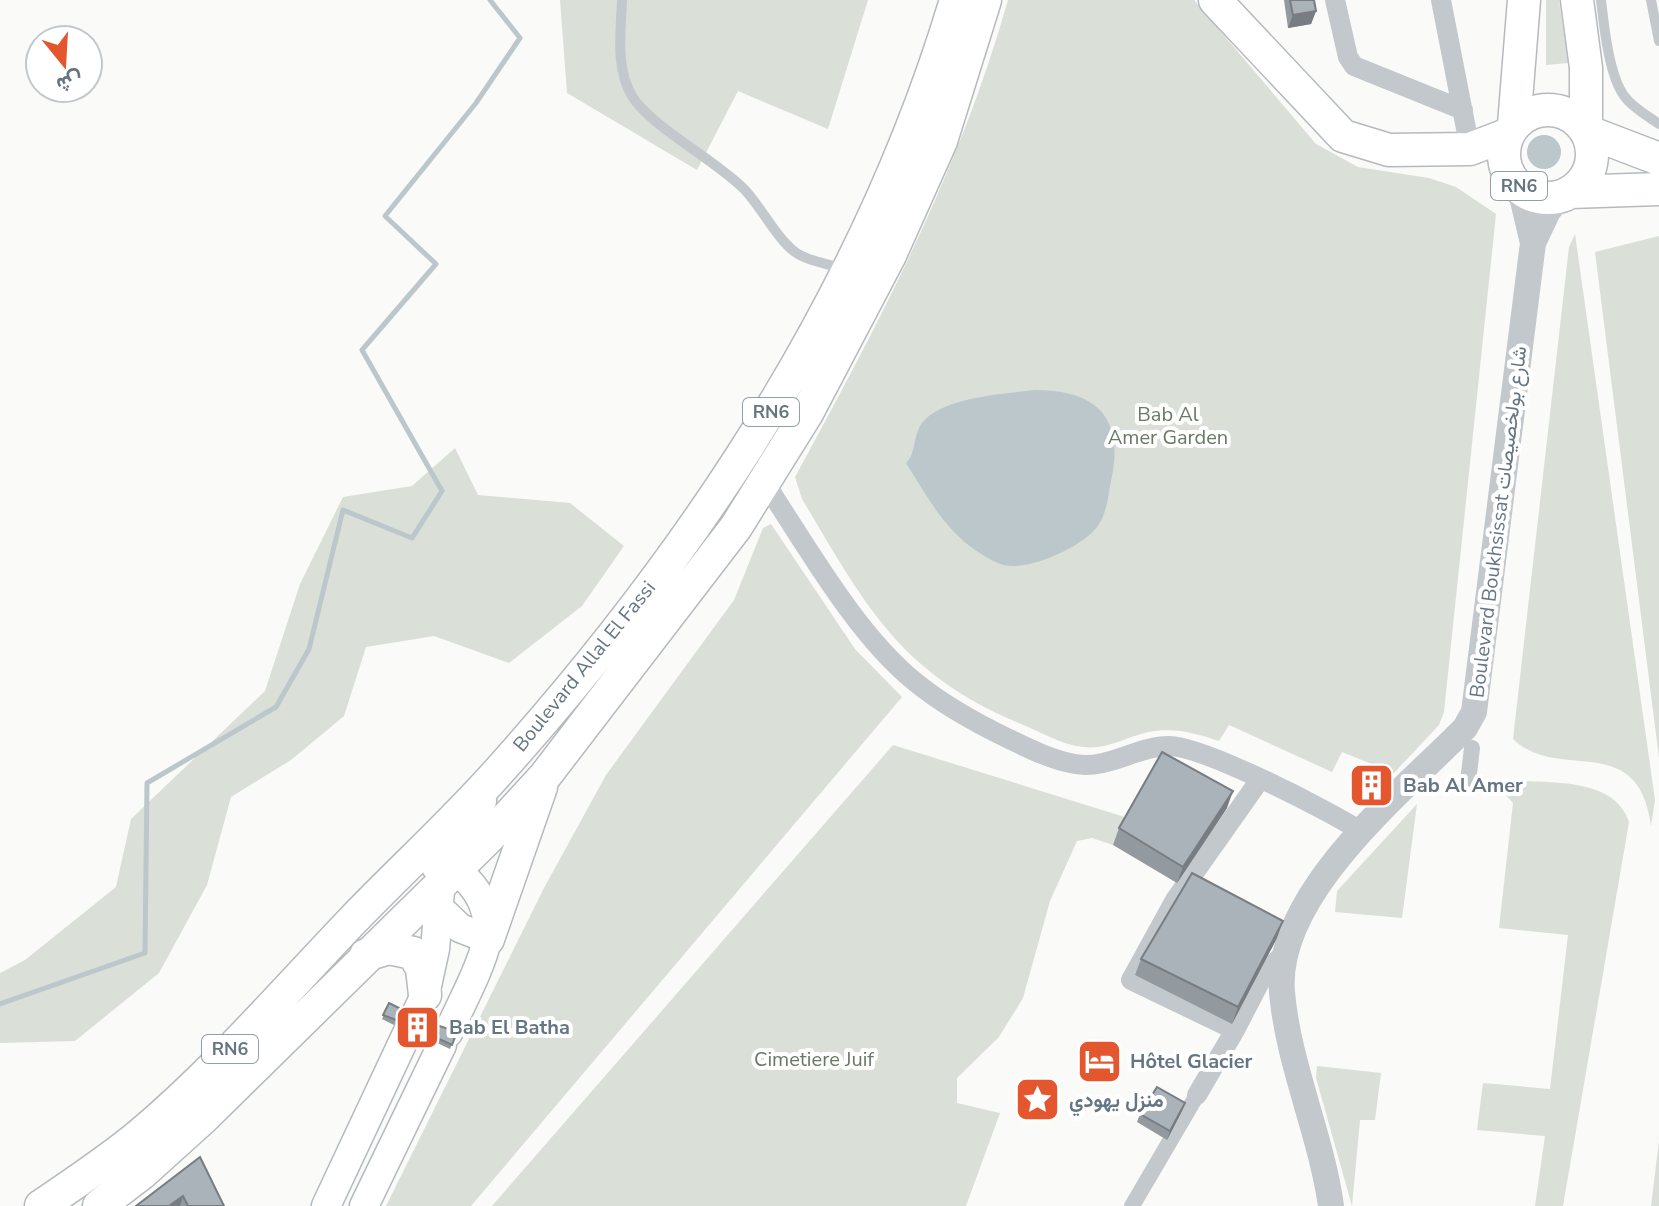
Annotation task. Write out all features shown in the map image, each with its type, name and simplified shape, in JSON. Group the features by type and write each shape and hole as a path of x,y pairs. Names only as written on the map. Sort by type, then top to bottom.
{"main road":[{"name":"Boulevard Allal El Fassi","path":"41,1206 110,1158 177,1101 498,773 589,663 726,481 778,401 847,270 914,126 956,0"},
{"name":"Boulevard Allal El Fassi","path":"99,1206 142,1173 203,1118 366,955 443,883 545,776 736,527 765,483 890,255 941,141 985,0"},
{"name":"RN6","path":"1215,0 1343,136 1389,150 1470,149 1512,130"},
{"path":"1512,130 1524,0"},
{"path":"1577,0 1586,68 1586,131"},
{"name":"RN6","path":"1516,183 1504,148 1512,130 1525,116 1552,110 1565,113 1586,131 1659,159"},
{"name":"RN6","path":"1565,194 1581,183 1592,158 1586,131"},
{"name":"RN6","path":"1470,149 1533,195 1659,189"},
{"path":"326,1206 425,995 434,959 443,883 498,773"},
{"path":"364,1206 445,1039 488,939 545,776"},
{"path":"400,872 476,890 488,939"},
{"path":"443,883 460,928 488,939"},
{"path":"366,955 389,948 413,953 422,968 425,995"}],"street":[{"path":"1335,0 1348,57 1354,66 1463,110"},
{"path":"1441,0 1470,149"},
{"path":"1516,183 1533,243"},
{"path":"1533,243 1548,211 1565,194"},
{"name":"Boulevard Boukhsissat شارع بولخصيصات","path":"1331,1206 1286,1017 1282,981 1284,934 1313,890 1362,832 1465,728 1474,712 1533,243"},
{"path":"765,483 831,583 869,633 911,680 961,715 1037,752 1072,764 1104,763 1162,747 1178,747 1334,814 1362,832"},
{"path":"1468,782 1472,748"},
{"path":"1235,1030 1131,980 1175,900 1199,883 1259,781"},
{"path":"1132,1206 1235,1030 1284,934"}],"lane":[{"path":"622,0 620,50 625,80 633,98 651,118 713,160 745,190 796,253 847,270"},
{"path":"1601,0 1605,33 1619,87 1625,97 1659,124"},
{"path":"1651,0 1659,41"}],"green space":[{"path":"560,0 868,0 828,129 738,91 697,170 567,93"},
{"name":"Bab Al Amer Garden","path":"1008,0 1194,0 1316,144 1358,167 1429,178 1456,187 1496,214 1444,712 1439,725 1394,773 1342,752 1332,772 1229,725 1219,741 1166,730 1140,734 1108,745 1083,747 1067,744 1021,724 979,704 915,659 867,604 802,499 795,477 887,303 942,185 989,63"},
{"path":"1546,0 1559,0 1568,63 1546,65"},
{"path":"1575,234 1655,800 1651,826 1643,796 1630,777 1614,767 1532,752 1513,739 1569,247"},
{"path":"1659,236 1659,758 1595,252"},
{"path":"455,448 478,495 570,503 624,546 582,606 509,663 434,636 366,647 344,716 291,760 231,797 207,885 159,973 75,1041 0,1043 0,973 25,960 116,887 131,819 265,691 300,584 343,497 412,486"},
{"path":"771,524 855,649 902,697 471,1206 386,1206 544,888 606,775 734,600 763,528"},
{"name":"Cimetiere Juif","path":"893,745 1128,818 1113,845 1092,838 1077,841 1050,901 1023,998 999,1037 957,1078 957,1103 1000,1113 966,1206 492,1206"},
{"path":"1508,780 1578,785 1595,790 1621,807 1629,822 1563,1206 1535,1206 1545,1136 1477,1130 1483,1083 1550,1089 1568,935 1499,928 1513,803 1504,793"},
{"path":"1417,804 1402,918 1335,912 1337,891"},
{"path":"1317,1066 1381,1073 1375,1120 1360,1120 1352,1206 1316,1078"},
{"path":"1659,1141 1659,1206 1651,1206"}],"shaded area":[{"path":"1544,135 1556,140 1561,152 1556,164 1544,169 1532,164 1527,152 1532,140"},
{"path":"1035,390 1075,395 1102,412 1114,440 1114,459 1105,511 1097,527 1079,543 1051,557 1009,566 981,554 955,533 906,463 919,428 931,414 974,398"}],"building":[{"path":"1290,0 1314,0 1316,11 1293,15"},
{"path":"1162,752 1233,791 1183,867 1119,828"},
{"path":"1370,772 1383,777 1377,791 1364,786"},
{"path":"1192,873 1283,921 1238,1007 1141,959"},
{"path":"389,1003 401,1009 400,1012 457,1032 452,1045 437,1038 439,1033 398,1016 396,1020 383,1015"},
{"path":"1157,1087 1185,1103 1170,1131 1140,1114"},
{"path":"200,1157 224,1206 188,1206 183,1196 169,1206 136,1206"}],"waterway":[{"path":"0,1004 145,953 147,783 276,707 309,649 343,510 412,538 442,491 362,350 436,264 385,216 476,103 520,38 490,0"}],"place":[{"name":"Bab Al Amer","path":"1372,785"},
{"name":"Bab El Batha","path":"418,1027"},
{"name":"Hôtel Glacier","path":"1099,1061"},
{"name":"منزل يهودي","path":"1038,1100"}]}
